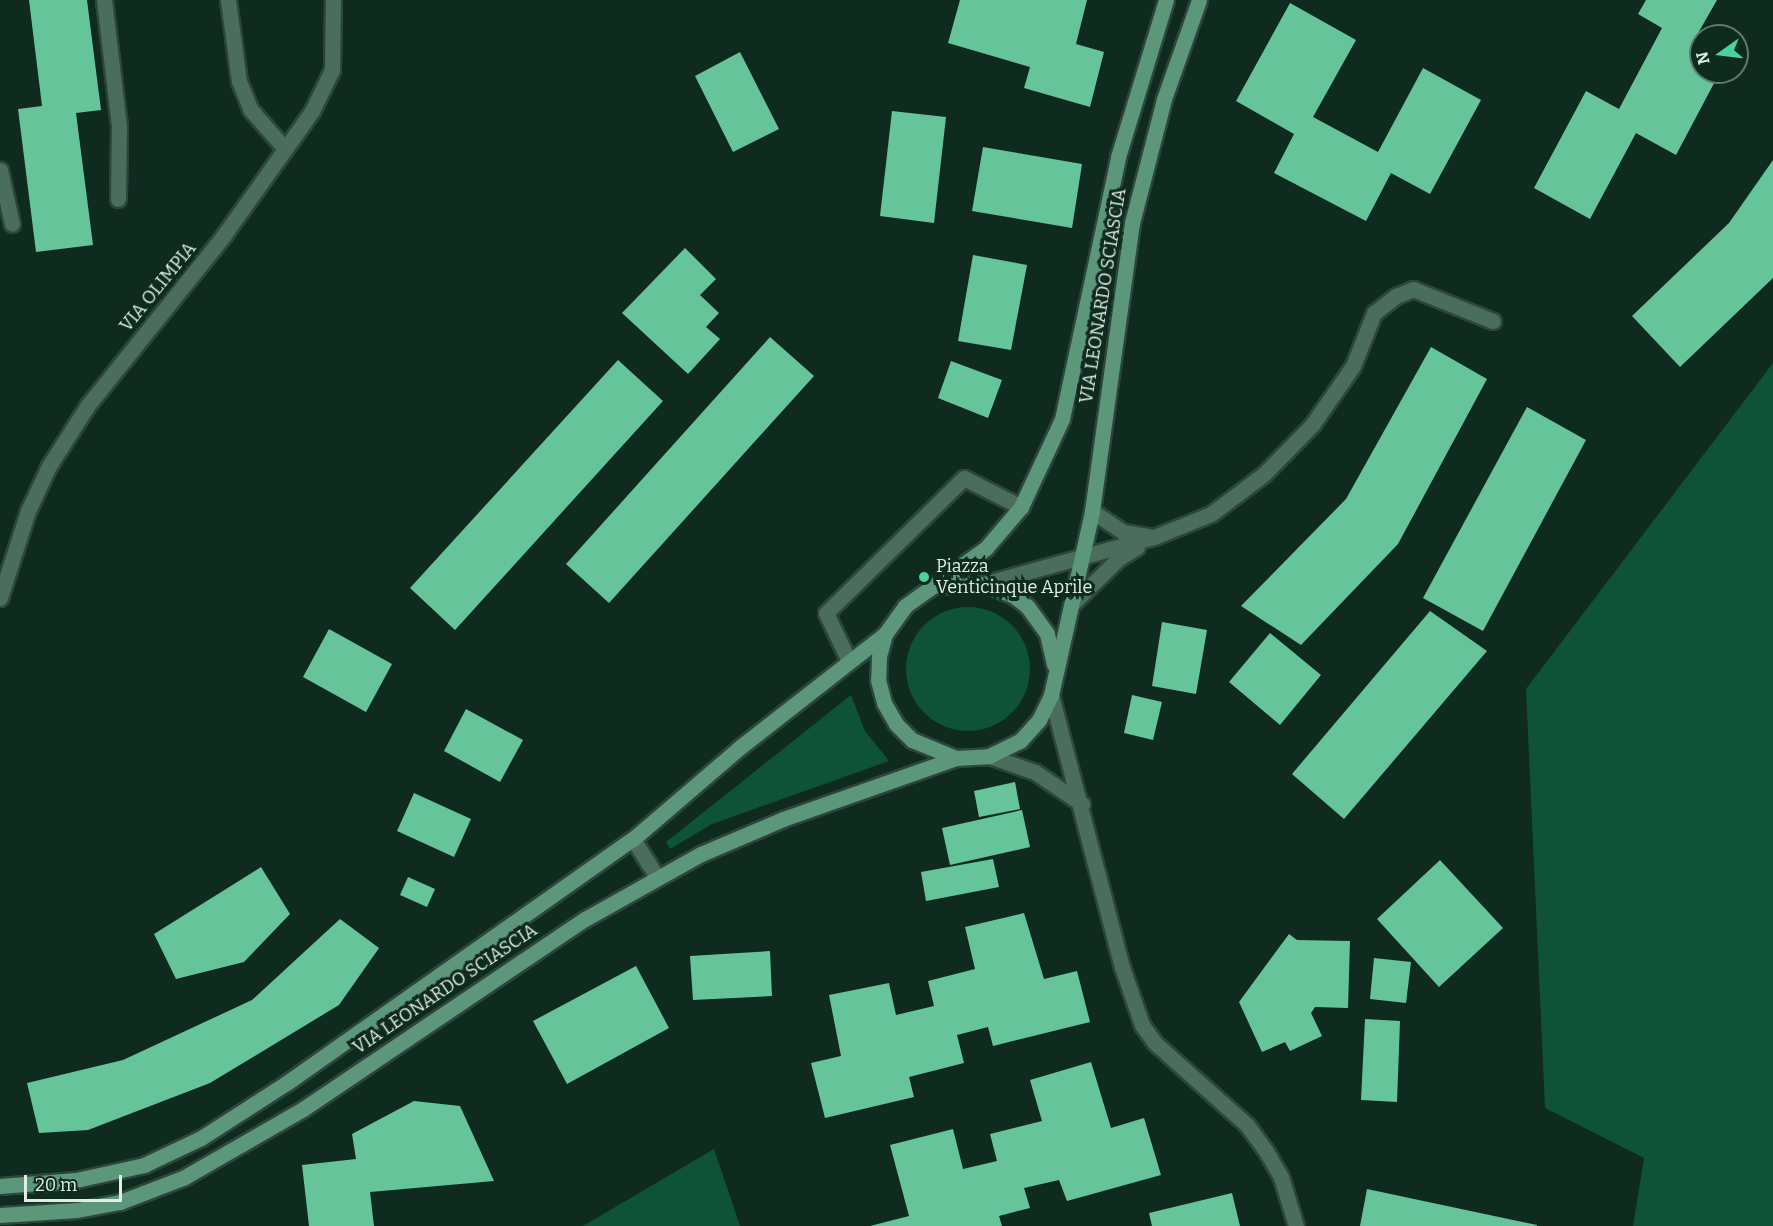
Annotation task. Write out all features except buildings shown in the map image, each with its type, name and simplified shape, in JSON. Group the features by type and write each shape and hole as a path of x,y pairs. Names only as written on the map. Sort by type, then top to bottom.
{"street":[{"path":"104,0 119,126 118,199"},
{"path":"228,0 238,81 251,110 285,149"},
{"name":"VIA OLIMPIA","path":"0,598 28,511 49,466 88,405 224,235 312,111 332,70 333,0"},
{"name":"VIA LEONARDO SCIASCIA","path":"934,588 986,548 1024,502 1062,419 1118,157 1166,0"},
{"name":"VIA LEONARDO SCIASCIA","path":"1055,667 1072,604 1092,511 1132,223 1164,99 1199,0"},
{"path":"0,170 12,224"},
{"path":"983,584 1081,559 1154,537 1211,514 1264,474 1312,425 1353,366 1374,313 1396,296 1413,290 1493,321"},
{"path":"849,661 826,613 964,478 1024,502"},
{"path":"1092,511 1123,532 1154,537"},
{"path":"1072,604 1119,558 1154,537"},
{"path":"966,582 983,584 999,588 1027,606 1047,634 1055,667 1051,695 1039,720 1020,741 989,756 956,758 912,740 890,713 878,680 879,657 885,634 905,606 934,588 966,582"},
{"name":"VIA LEONARDO SCIASCIA","path":"0,1186 76,1180 114,1173 144,1165 201,1137 298,1076 633,839 885,634"},
{"path":"1051,695 1082,804 1122,967 1142,1025 1155,1043 1247,1125 1281,1177 1296,1226"},
{"path":"989,756 1035,772 1082,804"},
{"name":"VIA LEONARDO SCIASCIA","path":"0,1215 78,1210 120,1202 213,1163 303,1108 585,918 657,877 783,819 956,758"},
{"path":"633,839 657,877"}],"green space":[{"path":"1773,363 1773,1226 1633,1226 1644,1158 1545,1108 1526,689"},
{"path":"968,607 992,612 1003,617 1012,625 1020,634 1025,645 1030,669 1025,693 1020,704 1012,713 1003,721 992,726 968,731 944,726 933,721 924,713 916,704 911,693 906,669 911,645 916,634 924,625 933,617 944,612"},
{"path":"851,695 865,731 889,761 712,824 670,849 666,842"},
{"path":"714,1149 740,1226 583,1226"}],"place":[{"name":"Piazza Venticinque Aprile","path":"924,577"}]}
